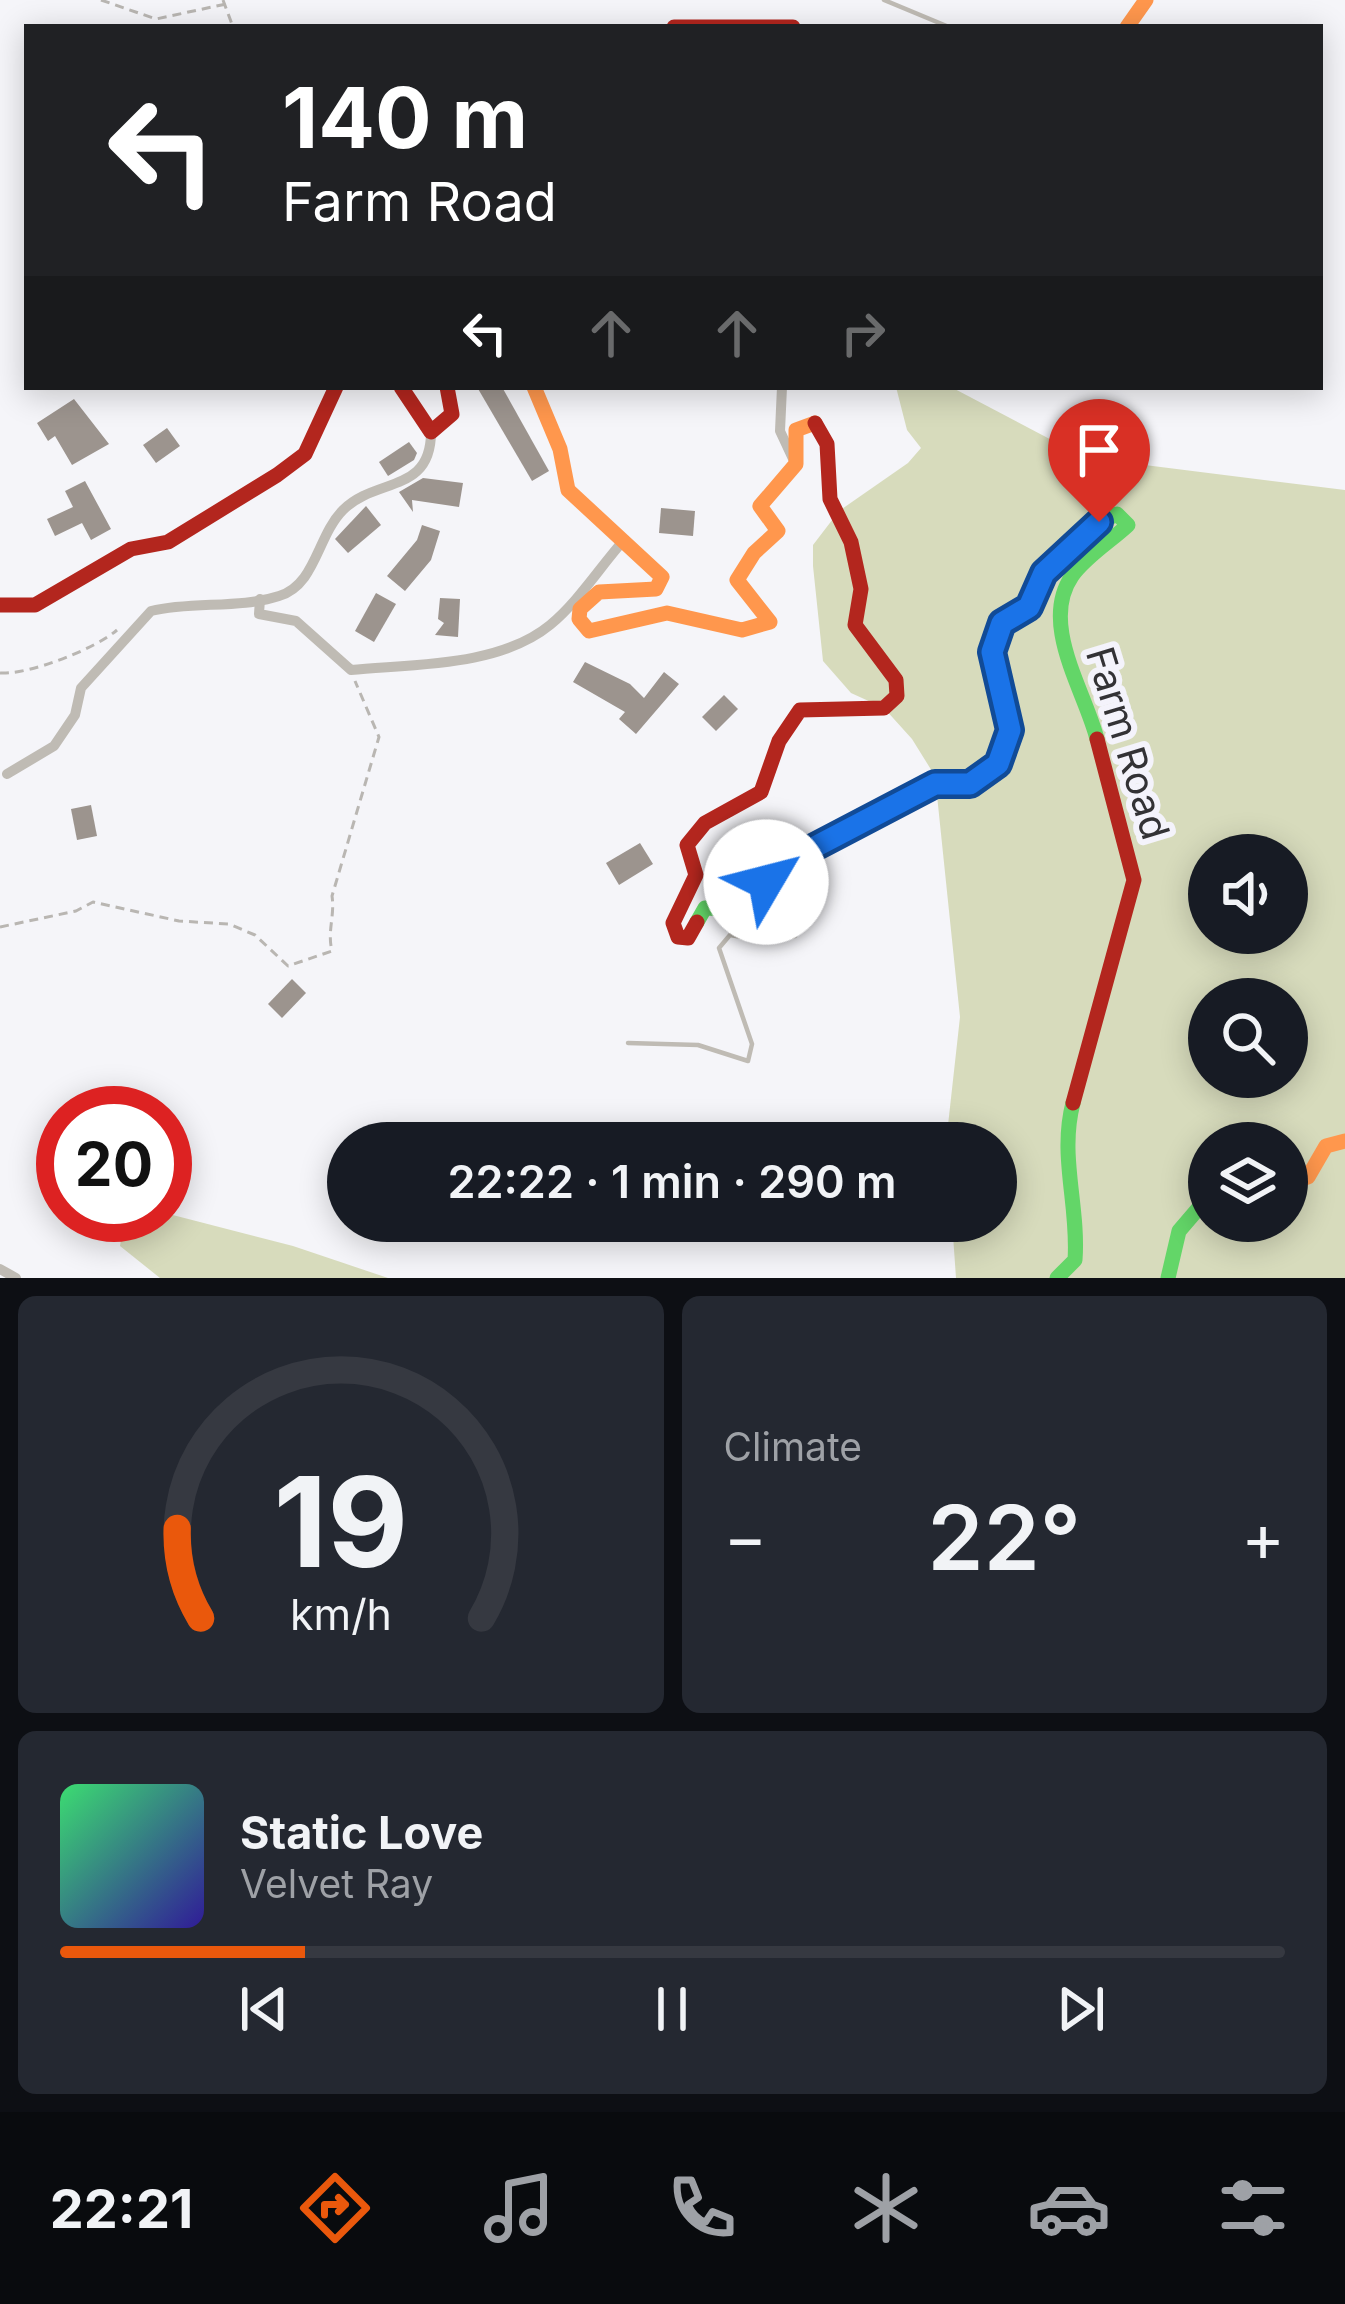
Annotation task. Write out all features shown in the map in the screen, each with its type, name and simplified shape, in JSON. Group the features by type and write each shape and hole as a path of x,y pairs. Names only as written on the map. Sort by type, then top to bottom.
{"street":[{"path":"0,605 35,605 104,563 168,542 277,475 305,454 320,431 335,390"},
{"path":"8,774 54,746 75,716 81,688 151,611 284,596 311,571 321,539 345,507 419,472 431,455 431,432 403,390"},
{"path":"431,432 452,415 448,390"},
{"path":"535,390 560,449 568,490 662,577 656,590 599,592 580,609 579,619 589,631 634,613 690,615 731,629 761,628 770,622 737,580 754,553 778,531 760,506 796,464 796,430 813,420 827,444 830,499 850,542 861,589 855,625 896,680 896,697 884,708 800,710 779,741 761,792 705,823 687,845 696,875 674,923 678,937 688,938 705,908 748,910 753,892 745,858 774,857"},
{"path":"782,390 780,431 796,464"},
{"name":"Farm Road","path":"774,857 809,850 935,784 970,784 998,764 1010,730 992,652 1002,623 1029,607 1044,573 1099,522 1117,514 1128,525 1071,577 1062,604 1062,640 1090,712 1135,880 1064,1136 1077,1232 1075,1260 1057,1278"},
{"path":"260,599 259,614 296,621 351,670 498,652 549,626 624,540"},
{"path":"1308,1177 1326,1147 1345,1142"},
{"path":"1168,1278 1179,1231 1188,1220"},
{"path":"0,1269 16,1278"}],"lane":[{"path":"884,0 942,24"},
{"path":"628,1043 698,1045 748,1061 752,1044 719,948 730,935 766,941 795,936 796,917 766,882 774,857"}],"path":[{"path":"101,0 156,19 225,2"},
{"path":"0,673 15,674 96,649 126,621"},
{"path":"0,927 76,911 93,902 179,921 229,923 255,935 287,965 332,951 328,932 334,915 332,896 380,737 351,670"}],"green space":[{"path":"897,390 957,390 1063,446 1105,460 1345,490 1345,1278 956,1278 953,1242 1017,1242 1017,1122 948,1122 960,1017 935,776 912,739 884,708 851,693 823,661 813,566 813,545 839,511 908,463 921,448 907,430"},
{"path":"192,1220 293,1246 388,1278 160,1278 121,1242 192,1242"}],"building":[{"path":"479,390 504,390 549,471 532,481"},
{"path":"74,399 109,444 72,465 55,436 48,441 37,423"},
{"path":"167,428 180,446 156,463 143,445"},
{"path":"409,442 417,453 414,460 388,476 379,462"},
{"path":"423,478 463,483 459,507 412,500 413,512 399,492"},
{"path":"85,481 111,529 91,540 82,523 55,536 47,519 73,507 65,491"},
{"path":"366,506 381,525 348,553 335,539"},
{"path":"661,508 695,511 693,536 659,533"},
{"path":"422,525 440,531 431,560 405,591 387,576 417,540"},
{"path":"376,593 396,604 374,642 355,631"},
{"path":"440,598 460,599 458,637 435,635 444,623 438,619"},
{"path":"585,662 630,684 644,698 664,672 679,684 636,734 619,719 625,712 573,682"},
{"path":"724,695 738,709 716,731 702,717"},
{"path":"91,805 97,836 77,840 71,809"},
{"path":"640,843 653,864 619,885 606,863"},
{"path":"292,979 306,993 282,1018 268,1004"}],"traffic: fast":[{"path":"697,922 705,908 748,910 753,891 745,858 809,851 935,784 970,784 999,764 1010,730 992,652 1002,623 1024,607 1043,574 1067,547 1117,514 1128,525 1072,576 1060,615 1068,658 1097,739"},
{"path":"1057,1278 1075,1260 1068,1142 1073,1103"},
{"path":"1168,1278 1179,1231 1188,1220"}],"traffic: slow":[{"path":"1129,24 1146,0"},
{"path":"535,390 560,449 568,490 662,577 656,589 599,592 580,609 579,619 589,631 667,613 742,630 770,622 737,580 754,553 778,531 760,506 796,464 796,430 815,423"},
{"path":"1308,1177 1326,1146 1345,1141"}],"traffic: jam":[{"path":"0,605 35,605 131,549 168,542 277,475 305,454 335,390"},
{"path":"403,390 431,432 452,414 448,390"},
{"path":"697,922 688,938 678,937 673,923 696,875 687,845 705,823 761,792 779,741 800,710 884,708 897,696 896,680 855,625 861,589 851,542 830,499 827,444 815,423"},
{"path":"1073,1103 1134,880 1097,739"}],"route":[{"path":"766,882 774,857 809,850 935,784 970,784 998,764 1010,730 992,652 1002,623 1029,607 1044,573 1099,522"}]}
